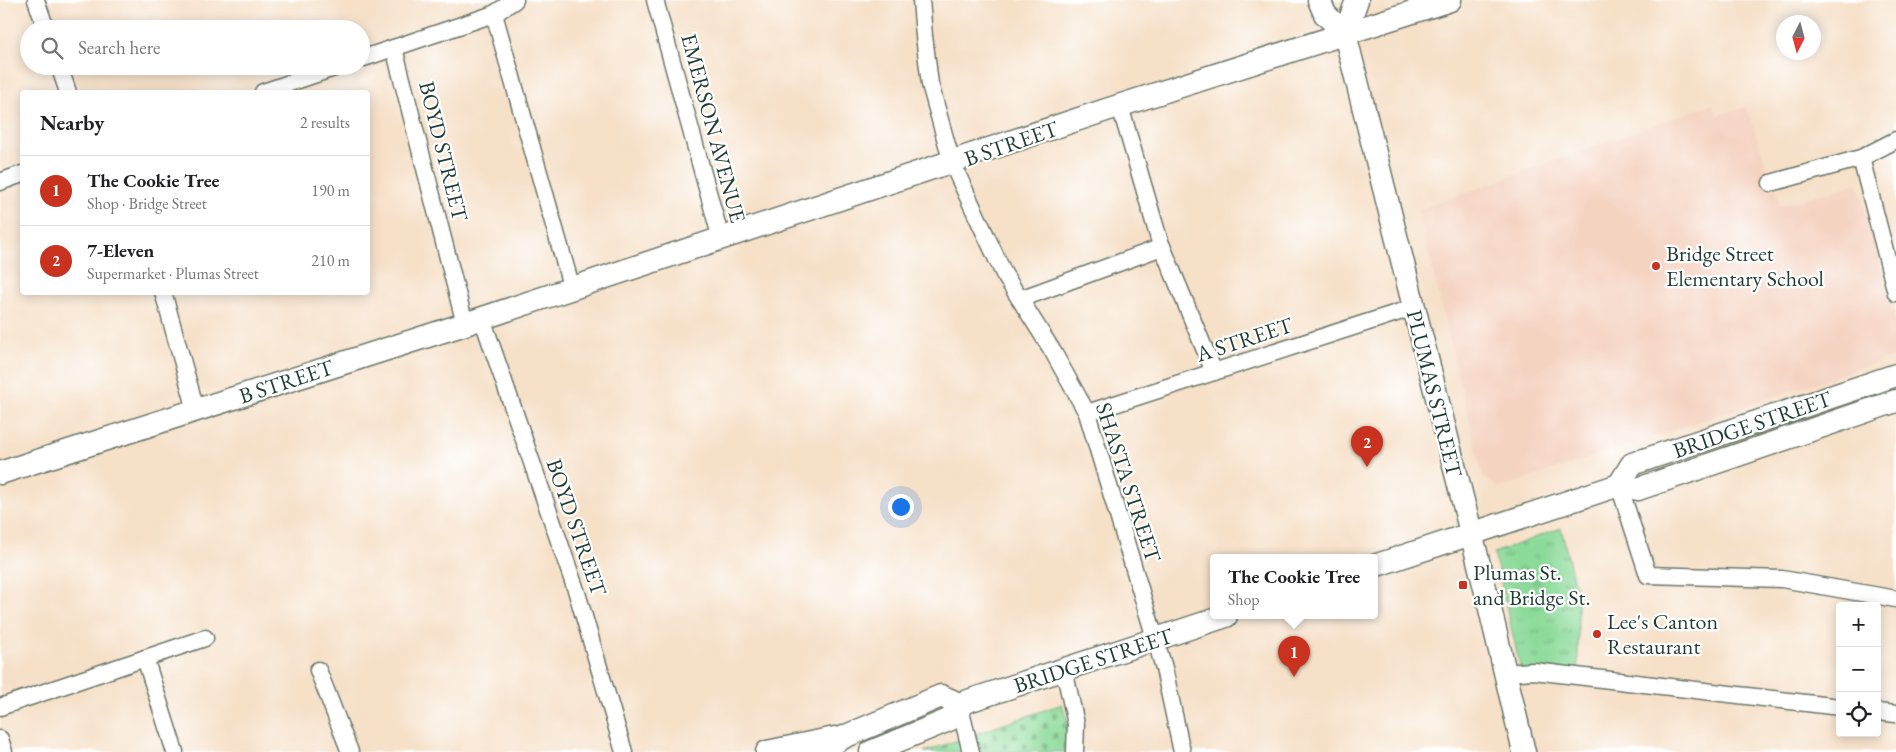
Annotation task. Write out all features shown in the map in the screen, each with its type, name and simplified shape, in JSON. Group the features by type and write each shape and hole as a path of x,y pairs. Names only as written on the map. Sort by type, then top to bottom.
{"street":[{"path":"36,0 43,20"},
{"path":"370,56 494,14 515,0"},
{"name":"EMERSON AVENUE","path":"655,0 721,239"},
{"name":"SHASTA STREET","path":"921,0 930,84 952,163 1004,274 1052,350 1087,413 1164,668 1182,752"},
{"path":"1319,0 1325,14 1345,34 1357,0"},
{"name":"B STREET","path":"0,473 473,321 826,203 857,195 1120,106 1450,0"},
{"path":"494,14 572,288"},
{"name":"PLUMAS STREET","path":"1345,34 1471,533 1524,752"},
{"name":"BOYD STREET","path":"394,48 473,321 577,593 624,752"},
{"path":"62,75 67,90"},
{"path":"269,90 313,75"},
{"path":"1120,106 1162,247 1214,372"},
{"path":"1771,183 1861,158 1896,140"},
{"path":"1861,158 1896,294"},
{"path":"0,182 20,175"},
{"path":"1020,299 1162,247"},
{"path":"164,295 196,410"},
{"name":"A STREET","path":"1087,413 1414,307"},
{"name":"BRIDGE STREET","path":"1619,485 1632,464 1896,375"},
{"name":"BRIDGE STREET","path":"1378,565 1619,485 1638,488 1896,401"},
{"path":"1619,485 1648,575 1782,579 1896,600"},
{"name":"BRIDGE STREET","path":"959,704 1217,619"},
{"path":"0,707 205,638"},
{"path":"145,658 175,752"},
{"path":"1064,669 1076,724 1075,752"},
{"path":"318,670 350,752"},
{"path":"1505,673 1534,671 1836,707"},
{"path":"818,752 846,736 941,696 959,704"},
{"path":"872,752 951,719 959,704"},
{"path":"959,704 972,752"},
{"path":"1881,712 1896,714"},
{"path":"767,752 846,736"},
{"path":"0,739 4,752"}],"shaded area":[{"name":"Bridge Street Elementary School","path":"1712,104 1717,115 1746,107 1781,206 1858,183 1896,322 1896,356 1499,488 1483,477 1418,210"}],"green space":[{"path":"1561,528 1578,600 1578,676 1521,671 1494,553"},
{"path":"1062,704 1069,725 1068,752 924,752"}],"place":[{"name":"Bridge Street Elementary School","path":"1656,266"},
{"name":"7-Eleven","path":"1367,467"},
{"name":"Plumas St. and Bridge St.","path":"1463,585"},
{"name":"Lee's Canton Restaurant","path":"1597,634"},
{"name":"The Cookie Tree","path":"1294,677"}]}
